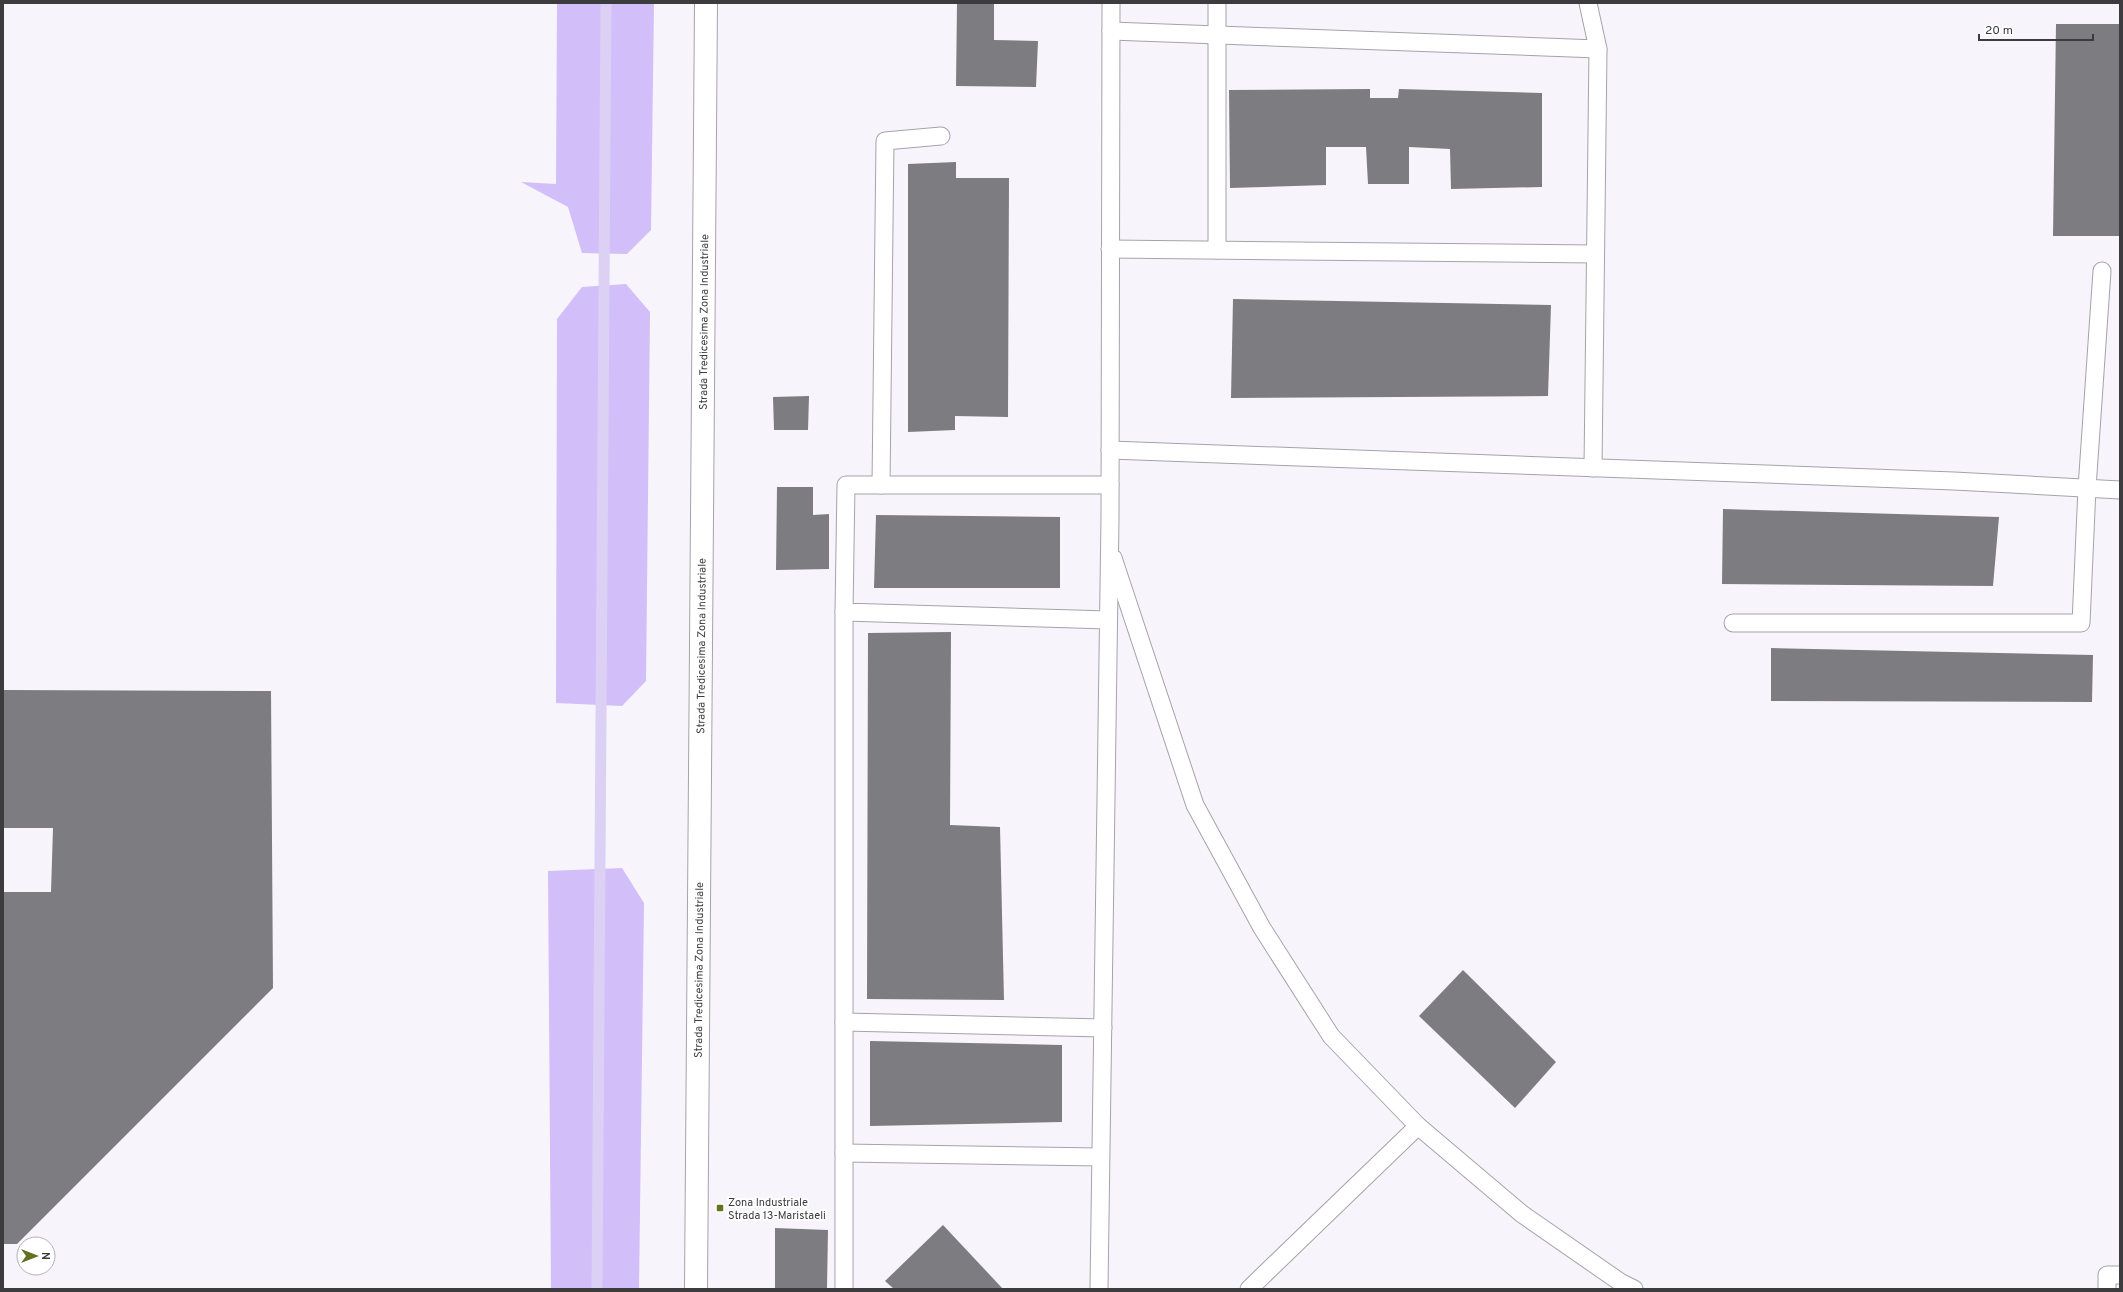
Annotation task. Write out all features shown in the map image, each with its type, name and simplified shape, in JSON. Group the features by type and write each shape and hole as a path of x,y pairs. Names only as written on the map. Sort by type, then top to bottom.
{"street":[{"name":"Strada Tredicesima Zona Industriale","path":"696,1289 706,3"}],"lane":[{"path":"1098,1289 1110,485 1111,3"},
{"path":"1217,3 1218,250"},
{"path":"1588,3 1598,49 1593,468"},
{"path":"1111,31 1598,49"},
{"path":"881,485 884,141 941,136"},
{"path":"1110,250 1595,254"},
{"path":"1733,624 2082,624 2087,488 2102,271"},
{"path":"1110,450 1954,481 2120,490"},
{"path":"844,1289 844,612 846,485 1110,485"},
{"path":"1109,545 1195,805 1262,928 1331,1036 1418,1126 1522,1214 1620,1282 1634,1289"},
{"path":"844,612 1108,620"},
{"path":"844,1022 1103,1028"},
{"path":"1249,1289 1418,1126"},
{"path":"844,1153 1100,1157"},
{"path":"2107,1289 2107,1275 2120,1275"}],"shaded area":[{"path":"557,3 654,3 651,230 627,254 582,253 568,207 521,182 556,184"},
{"path":"626,284 650,312 646,681 622,706 556,703 557,319 582,287"},
{"path":"622,868 644,903 639,1289 551,1289 548,871"}],"building":[{"path":"957,3 994,3 994,40 1038,41 1036,87 956,86"},
{"path":"2056,24 2120,24 2120,236 2053,236"},
{"path":"1370,89 1370,98 1398,98 1399,89 1542,93 1542,187 1451,189 1450,149 1409,147 1409,184 1368,184 1366,147 1326,147 1326,185 1230,188 1229,90"},
{"path":"956,162 956,178 1009,178 1008,417 955,416 955,430 908,432 908,164"},
{"path":"1233,299 1551,305 1548,396 1231,398"},
{"path":"809,396 808,430 774,430 773,397"},
{"path":"777,487 813,487 813,515 829,514 829,569 776,570"},
{"path":"1723,509 1999,517 1993,586 1722,584"},
{"path":"876,515 1060,517 1060,588 874,588"},
{"path":"951,632 950,825 1000,827 1004,1000 867,999 868,633"},
{"path":"1771,648 2093,655 2092,702 1771,701"},
{"path":"3,690 271,691 273,988 25,1236 16,1236 16,1244 3,1244 3,892 51,892 53,828 3,828"},
{"path":"1463,970 1556,1062 1515,1108 1419,1016"},
{"path":"870,1041 1062,1045 1062,1122 870,1126"},
{"path":"943,1225 1003,1289 894,1289 885,1281"},
{"path":"775,1228 828,1230 827,1289 775,1289"}],"waterway":[{"path":"597,1289 606,3"}],"place":[{"name":"Zona Industriale Strada 13-Maristaeli","path":"720,1208"}]}
